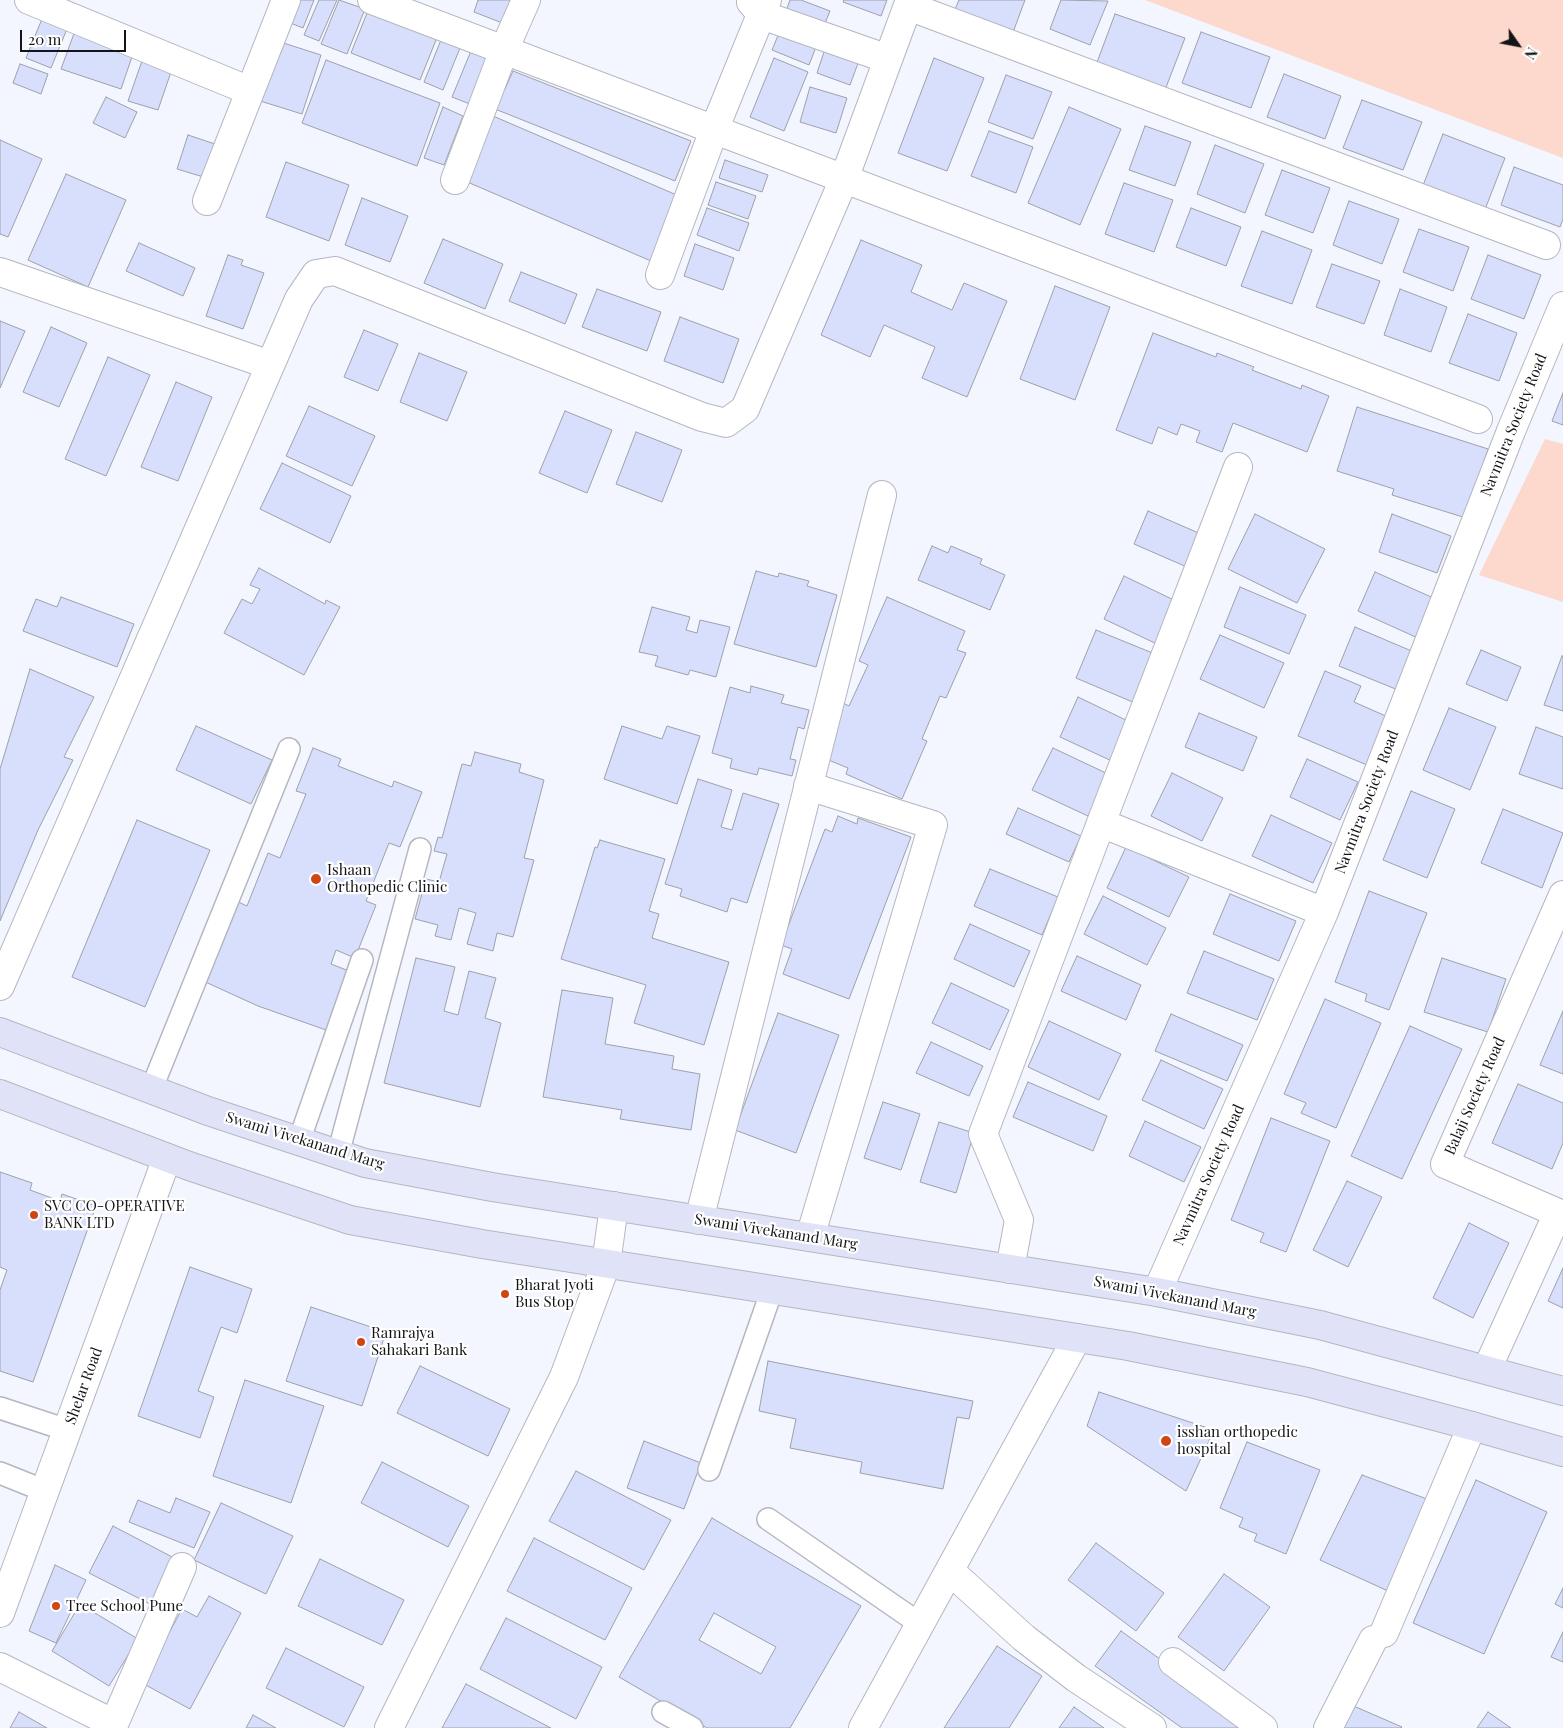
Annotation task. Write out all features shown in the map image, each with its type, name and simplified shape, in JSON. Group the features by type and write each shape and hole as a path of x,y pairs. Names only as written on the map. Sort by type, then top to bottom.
{"main road":[{"name":"Swami Vivekanand Marg","path":"0,1032 151,1090 365,1163 492,1188 1157,1292 1320,1325 1563,1391"},
{"path":"0,1094 167,1158 350,1220 482,1244 1128,1346 1307,1382 1563,1452"}],"street":[{"path":"29,0 250,91"},
{"path":"207,200 286,0"},
{"path":"372,0 1478,419"},
{"path":"455,180 504,50 526,0"},
{"path":"0,986 299,299 316,274 335,271 702,417 726,423 745,410 844,179 909,3 1546,245"},
{"path":"660,275 759,5 888,59"},
{"path":"0,272 270,365"},
{"name":"Navmitra Society Road","path":"1157,1292 1324,912 1511,431 1563,306"},
{"path":"1010,1269 1019,1220 984,1134 1238,467"},
{"path":"699,1220 882,495"},
{"path":"808,786 932,825 810,1237"},
{"path":"1101,823 1324,912"},
{"name":"Balaji Society Road","path":"1487,1370 1560,1211 1445,1164 1563,895"},
{"name":"Shelar Road","path":"0,1613 167,1158"},
{"path":"389,1728 564,1377 606,1264 614,1206"},
{"path":"863,1728 1077,1338"},
{"path":"1328,1728 1378,1637 1472,1426"},
{"path":"0,1667 113,1726 182,1567"},
{"path":"950,1571 1024,1638 1076,1678 1152,1728"},
{"path":"1173,1662 1263,1728"}],"lane":[{"path":"151,1090 289,749"},
{"path":"338,1154 420,849"},
{"path":"299,1141 362,960"},
{"path":"709,1470 772,1290"},
{"path":"0,1408 67,1430"},
{"path":"0,1473 45,1491"},
{"path":"768,1519 920,1624"},
{"path":"663,1712 692,1728"}],"shaded area":[{"path":"1145,0 1563,0 1563,158"},
{"path":"1545,439 1563,444 1563,602 1479,575"}],"building":[{"path":"296,0 314,0 303,28 288,22"},
{"path":"319,0 337,0 319,41 304,35"},
{"path":"339,0 365,9 347,54 321,44"},
{"path":"478,0 514,0 505,24 474,12"},
{"path":"790,0 801,0 830,11 823,28 785,14"},
{"path":"844,0 887,0 881,16 843,2"},
{"path":"959,0 1025,0 1012,35 954,12"},
{"path":"1061,0 1108,1 1090,45 1050,29"},
{"path":"369,8 438,35 420,80 351,53"},
{"path":"44,14 69,24 51,68 26,58"},
{"path":"1115,14 1185,38 1165,90 1096,65"},
{"path":"76,28 135,48 121,89 61,69"},
{"path":"1201,32 1270,57 1251,108 1182,83"},
{"path":"779,33 816,47 809,65 772,50"},
{"path":"443,35 462,43 443,90 424,82"},
{"path":"277,41 321,55 302,114 257,100"},
{"path":"827,43 861,55 850,85 817,73"},
{"path":"473,46 496,55 475,106 452,97"},
{"path":"774,58 808,72 784,131 750,117"},
{"path":"934,58 984,78 947,171 898,153"},
{"path":"326,60 440,103 417,166 302,123"},
{"path":"142,61 171,72 158,110 128,101"},
{"path":"20,64 48,74 41,94 13,83"},
{"path":"513,71 691,141 675,181 490,107 505,89"},
{"path":"1284,74 1341,96 1325,139 1267,117"},
{"path":"1006,75 1052,92 1033,139 988,122"},
{"path":"810,87 847,98 836,133 800,122"},
{"path":"106,97 137,112 125,138 93,123"},
{"path":"1362,100 1422,122 1403,170 1343,148"},
{"path":"443,107 463,116 444,165 424,158"},
{"path":"1069,107 1121,129 1080,225 1028,203"},
{"path":"493,116 679,196 651,261 465,181"},
{"path":"1145,126 1191,142 1175,186 1129,170"},
{"path":"989,131 1033,147 1016,193 971,176"},
{"path":"1443,134 1505,158 1484,212 1422,188"},
{"path":"188,135 221,146 210,179 177,169"},
{"path":"0,140 42,159 8,237 0,234"},
{"path":"1215,145 1264,164 1245,213 1197,194"},
{"path":"725,160 768,175 762,192 719,178"},
{"path":"286,162 349,185 329,241 266,217"},
{"path":"1514,167 1563,185 1563,219 1560,227 1501,205"},
{"path":"1282,170 1330,188 1313,233 1265,215"},
{"path":"66,174 126,200 88,287 28,260"},
{"path":"716,182 756,196 748,219 708,205"},
{"path":"1124,183 1173,200 1154,252 1105,234"},
{"path":"362,198 408,216 390,262 345,245"},
{"path":"1349,201 1399,219 1382,264 1333,245"},
{"path":"707,208 749,223 739,251 697,235"},
{"path":"1191,208 1241,227 1226,266 1176,247"},
{"path":"1419,229 1469,247 1453,291 1403,272"},
{"path":"1262,231 1312,250 1292,304 1241,286"},
{"path":"443,239 503,264 485,309 424,283"},
{"path":"861,240 922,265 911,292 952,310 964,283 1007,301 967,397 922,378 935,347 884,325 870,357 821,335"},
{"path":"139,243 195,268 183,296 126,271"},
{"path":"695,244 734,258 723,290 684,276"},
{"path":"228,255 243,260 241,265 264,273 243,329 206,316"},
{"path":"1488,255 1541,275 1524,319 1471,299"},
{"path":"1332,264 1380,281 1364,324 1316,307"},
{"path":"521,272 577,294 565,324 509,301"},
{"path":"1055,286 1110,307 1075,400 1020,379"},
{"path":"597,289 661,312 647,351 582,327"},
{"path":"1400,289 1447,307 1431,352 1384,335"},
{"path":"1468,314 1517,333 1499,381 1449,363"},
{"path":"680,317 739,339 723,383 664,361"},
{"path":"0,321 25,331 0,388"},
{"path":"51,327 87,343 59,407 23,392"},
{"path":"364,330 398,344 378,391 344,377"},
{"path":"1153,333 1216,357 1217,353 1254,367 1252,370 1301,389 1302,385 1329,396 1307,452 1233,423 1222,452 1196,442 1200,431 1181,424 1177,435 1158,427 1152,444 1116,430"},
{"path":"419,353 467,372 447,421 400,402"},
{"path":"108,357 150,375 106,476 65,459"},
{"path":"176,382 212,397 178,481 141,467"},
{"path":"1563,393 1563,425 1552,421"},
{"path":"309,406 375,436 352,486 286,456"},
{"path":"1357,407 1488,449 1466,518 1392,495 1394,489 1337,471"},
{"path":"565,411 612,430 587,493 539,473"},
{"path":"636,432 682,450 662,502 616,484"},
{"path":"282,463 351,496 330,543 260,509"},
{"path":"1148,511 1210,538 1196,571 1134,544"},
{"path":"1255,514 1325,549 1297,603 1228,569"},
{"path":"1392,514 1451,536 1437,573 1379,552"},
{"path":"932,546 948,553 951,546 982,559 980,564 1005,575 990,610 918,580"},
{"path":"259,568 325,604 326,600 340,607 304,675 224,633 242,599 252,604 260,589 250,585"},
{"path":"756,571 778,577 779,573 809,581 807,586 837,595 816,667 734,644"},
{"path":"1375,572 1438,600 1420,639 1358,611"},
{"path":"1124,576 1180,603 1159,645 1104,619"},
{"path":"1240,587 1306,615 1289,654 1224,627"},
{"path":"61,597 134,624 117,667 23,631 36,599 57,607"},
{"path":"887,597 965,631 957,650 966,653 946,698 940,696 922,739 927,741 902,799 846,774 848,768 826,759 841,702 849,706 868,665 859,661"},
{"path":"652,607 690,617 686,630 697,633 700,620 730,627 716,677 690,670 688,675 655,666 658,656 639,652"},
{"path":"1355,627 1414,652 1398,690 1339,666"},
{"path":"1096,630 1155,654 1135,703 1076,678"},
{"path":"1220,635 1284,663 1264,708 1200,679"},
{"path":"1481,650 1521,667 1507,701 1466,684"},
{"path":"1563,656 1563,711 1544,705"},
{"path":"30,669 94,697 64,757 73,760 38,830 0,921 0,769"},
{"path":"1325,671 1361,686 1354,702 1388,717 1367,765 1298,736"},
{"path":"751,686 784,695 781,703 809,710 804,729 798,727 790,759 796,760 792,776 759,768 757,775 730,768 732,759 712,753 730,687 750,693"},
{"path":"1078,697 1132,723 1114,762 1060,737"},
{"path":"1449,708 1496,727 1470,790 1423,770"},
{"path":"1199,713 1257,737 1243,771 1185,747"},
{"path":"196,726 272,760 251,804 176,770"},
{"path":"622,726 662,739 667,726 700,736 677,804 604,779"},
{"path":"1536,727 1563,737 1563,789 1519,774"},
{"name":"Ishaan Orthopedic Clinic","path":"313,748 341,759 338,766 392,787 394,781 422,792 400,847 389,843 366,901 376,905 355,958 336,950 331,964 349,971 326,1030 258,1006 201,980 234,900 247,906 268,853 280,858 306,794 296,791"},
{"path":"1053,748 1108,774 1088,816 1032,790"},
{"path":"475,752 521,764 519,772 544,780 524,858 534,860 513,937 497,933 493,951 467,944 476,913 459,908 451,940 435,936 438,925 415,919 426,879 439,882 447,854 434,851 438,837 442,838 462,764 471,766"},
{"path":"1307,759 1358,782 1340,820 1290,797"},
{"path":"1172,773 1223,798 1202,841 1151,816"},
{"path":"698,779 732,790 721,827 732,830 743,793 779,804 747,903 731,898 727,912 680,896 682,889 665,884"},
{"path":"1411,791 1455,809 1427,878 1383,860"},
{"path":"1018,808 1081,836 1069,862 1006,834"},
{"path":"1503,809 1563,833 1542,888 1481,863"},
{"path":"1271,815 1332,843 1313,883 1252,856"},
{"path":"838,816 857,824 858,818 911,837 849,999 783,974 792,949 781,945 825,829 832,832"},
{"path":"137,820 210,850 145,1007 72,977"},
{"path":"600,840 665,859 649,911 659,914 652,938 729,962 704,1045 634,1023 646,985 561,959 595,847 597,848"},
{"path":"1126,847 1189,877 1169,917 1107,888"},
{"path":"990,869 1058,897 1042,935 974,906"},
{"path":"1369,891 1427,913 1389,1010 1365,1001 1367,994 1335,982"},
{"path":"1230,894 1296,921 1279,961 1213,934"},
{"path":"1103,896 1166,928 1147,965 1084,934"},
{"path":"970,924 1030,951 1014,987 954,959"},
{"path":"1204,951 1274,979 1257,1020 1187,993"},
{"path":"1077,956 1141,985 1126,1020 1061,991"},
{"path":"416,958 455,967 444,1011 458,1015 469,971 496,978 485,1018 501,1023 480,1107 384,1083"},
{"path":"1442,958 1506,979 1488,1032 1424,1012"},
{"path":"951,983 1009,1010 990,1050 932,1023"},
{"path":"562,990 613,998 605,1044 674,1056 672,1069 700,1074 691,1130 620,1119 622,1110 543,1097"},
{"path":"1325,999 1381,1023 1336,1128 1301,1113 1306,1103 1284,1094"},
{"path":"1563,1011 1563,1074 1540,1065"},
{"path":"778,1013 839,1035 796,1153 735,1130"},
{"path":"1171,1014 1243,1045 1227,1081 1155,1051"},
{"path":"1049,1021 1121,1054 1099,1100 1028,1067"},
{"path":"1410,1026 1462,1049 1402,1179 1351,1156"},
{"path":"931,1042 983,1066 969,1096 916,1073"},
{"path":"1161,1060 1223,1089 1204,1129 1142,1100"},
{"path":"1028,1082 1107,1116 1093,1151 1013,1117"},
{"path":"1518,1084 1563,1103 1563,1143 1552,1169 1492,1143"},
{"path":"883,1102 920,1114 901,1170 864,1158"},
{"path":"1271,1118 1330,1141 1286,1252 1260,1242 1264,1233 1231,1220"},
{"path":"1145,1121 1201,1147 1184,1182 1129,1156"},
{"path":"939,1122 974,1133 956,1193 920,1182"},
{"path":"0,1172 32,1183 30,1190 60,1201 62,1194 96,1206 33,1382 0,1371 0,1290 7,1270 0,1267"},
{"path":"1347,1181 1382,1197 1348,1267 1313,1250"},
{"path":"1469,1223 1509,1243 1473,1318 1433,1298"},
{"path":"190,1267 252,1289 237,1333 221,1327 198,1391 214,1397 200,1438 138,1416"},
{"path":"1563,1268 1563,1308 1548,1301"},
{"path":"311,1307 386,1332 362,1406 286,1381"},
{"path":"768,1361 973,1401 969,1419 957,1417 943,1489 860,1473 862,1462 790,1448 796,1419 759,1411"},
{"path":"420,1366 510,1409 488,1456 397,1413"},
{"path":"245,1380 324,1406 291,1503 213,1476"},
{"path":"1099,1392 1214,1430 1186,1491 1087,1426"},
{"path":"644,1441 701,1463 684,1509 627,1488"},
{"path":"1247,1442 1320,1470 1286,1554 1254,1541 1257,1534 1239,1527 1243,1518 1220,1508"},
{"path":"382,1462 469,1506 448,1547 361,1503"},
{"path":"576,1471 671,1520 644,1570 549,1521"},
{"path":"1362,1475 1427,1499 1388,1591 1320,1560"},
{"path":"1476,1480 1547,1512 1484,1654 1413,1623"},
{"path":"176,1498 210,1512 194,1548 129,1522 138,1500 170,1513"},
{"path":"221,1503 293,1536 266,1594 194,1560"},
{"path":"712,1518 861,1606 790,1728 707,1728 619,1677","holes":["714,1613 776,1647 761,1674 699,1640"]},
{"path":"113,1526 178,1560 154,1606 89,1573"},
{"path":"534,1538 632,1588 605,1640 507,1591"},
{"path":"1096,1543 1164,1593 1136,1631 1068,1580"},
{"path":"320,1559 404,1600 382,1645 298,1606"},
{"name":"Tree School Pune","path":"55,1565 86,1580 56,1643 29,1631"},
{"path":"1224,1574 1270,1607 1224,1671 1178,1637"},
{"path":"1563,1588 1563,1608 1555,1604"},
{"path":"209,1596 241,1613 190,1709 142,1683 182,1609 197,1617"},
{"path":"80,1604 138,1639 109,1686 52,1651"},
{"path":"506,1618 602,1667 576,1719 480,1669"},
{"path":"1121,1631 1256,1728 1182,1728 1095,1666"},
{"path":"1563,1632 1563,1662 1551,1657"},
{"path":"997,1646 1042,1676 1009,1728 944,1728"},
{"path":"286,1648 364,1687 344,1727 266,1688"},
{"path":"466,1684 551,1728 442,1728"},
{"path":"1349,1704 1402,1727 1339,1728"},
{"path":"1074,1707 1104,1728 1059,1728"},
{"path":"19,1712 47,1728 10,1728"},
{"path":"1488,1712 1511,1728 1477,1728"},
{"path":"253,1715 276,1728 246,1728"}],"place":[{"name":"Ishaan Orthopedic Clinic","path":"316,879"},
{"name":"SVC CO-OPERATIVE BANK LTD","path":"34,1215"},
{"name":"Bharat Jyoti Bus Stop","path":"505,1294"},
{"name":"Ramrajya Sahakari Bank","path":"361,1342"},
{"name":"isshan orthopedic hospital","path":"1166,1441"},
{"name":"Tree School Pune","path":"56,1606"}]}
